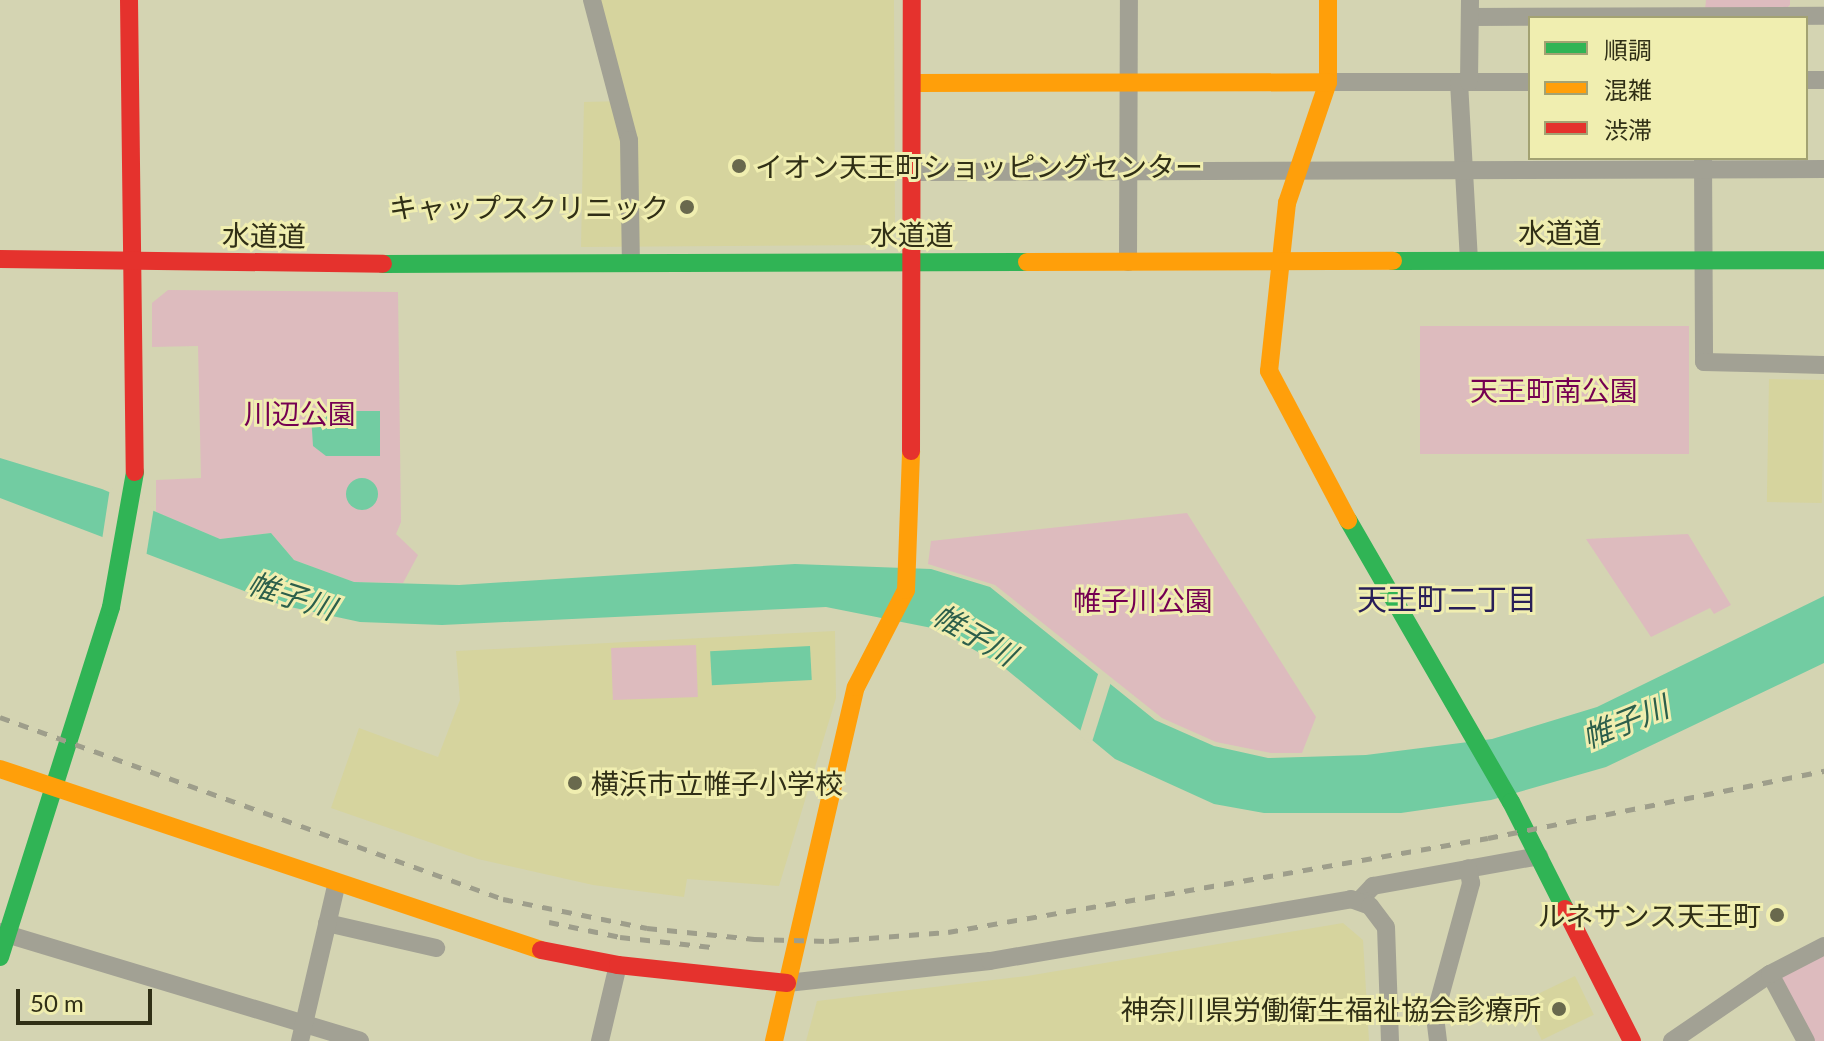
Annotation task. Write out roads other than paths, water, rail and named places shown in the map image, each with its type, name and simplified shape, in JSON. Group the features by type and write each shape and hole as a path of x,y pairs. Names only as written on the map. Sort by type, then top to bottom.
{"street":[{"path":"0,957 3,933 54,785 124,561 135,490 129,0"},
{"path":"592,0 629,140 631,262"},
{"path":"774,1041 856,687 890,628 906,590 911,553 916,262 912,0"},
{"path":"1128,262 1129,0"},
{"path":"1328,0 1328,82 1287,203 1269,371 1327,483 1511,802 1632,1041"},
{"path":"1469,259 1462,171 1470,9 1702,11 1795,8 1824,16"},
{"path":"913,83 1528,82"},
{"path":"914,172 1462,171 1703,164 1824,169"},
{"path":"1703,164 1704,362 1824,365"},
{"name":"水道道","path":"0,259 631,262 1824,260"},
{"path":"0,769 511,944 618,965 787,983 990,961 1343,899 1359,901 1386,927 1390,1041"},
{"path":"1359,901 1373,886 1539,856"},
{"path":"1438,1041 1435,1015 1471,883 1468,868"},
{"path":"301,1034 336,886"},
{"path":"327,923 436,948"},
{"path":"3,933 301,1034 360,1041"},
{"path":"1672,1041 1770,974 1824,946"},
{"path":"600,1041 618,965"},
{"path":"1770,974 1806,1041"}],"water":[{"path":"380,411 380,456 326,456 313,446 311,415"},
{"name":"帷子川","path":"0,458 102,489 220,539 271,533 294,560 354,582 459,585 795,564 931,569 990,587 1155,720 1214,746 1268,758 1366,755 1492,739 1597,707 1824,596 1824,663 1606,767 1491,800 1401,813 1264,813 1214,804 1115,759 1001,665 937,629 826,607 442,625 360,622 281,605 0,498"},
{"path":"362,478 374,482 378,494 374,506 362,510 350,506 346,494 350,482"},
{"path":"810,646 812,680 712,685 710,651"}],"railway":[{"path":"0,717 503,899 647,928 754,939 829,941 948,932 1488,838 1824,771"},
{"path":"549,922 620,937 711,947"}],"place":[{"name":"イオン天王町ショッピングセンター","path":"739,166"},
{"name":"キャップスクリニック","path":"687,207"},
{"name":"横浜市立帷子小学校","path":"575,783"},
{"name":"ルネサンス天王町","path":"1777,915"},
{"name":"神奈川県労働衛生福祉協会診療所","path":"1559,1009"}],"district":[{"name":"天王町二丁目","path":"1447,598"}],"park label":[{"name":"天王町南公園","path":"1554,390"},
{"name":"川辺公園","path":"300,413"},
{"name":"帷子川公園","path":"1143,600"}]}
